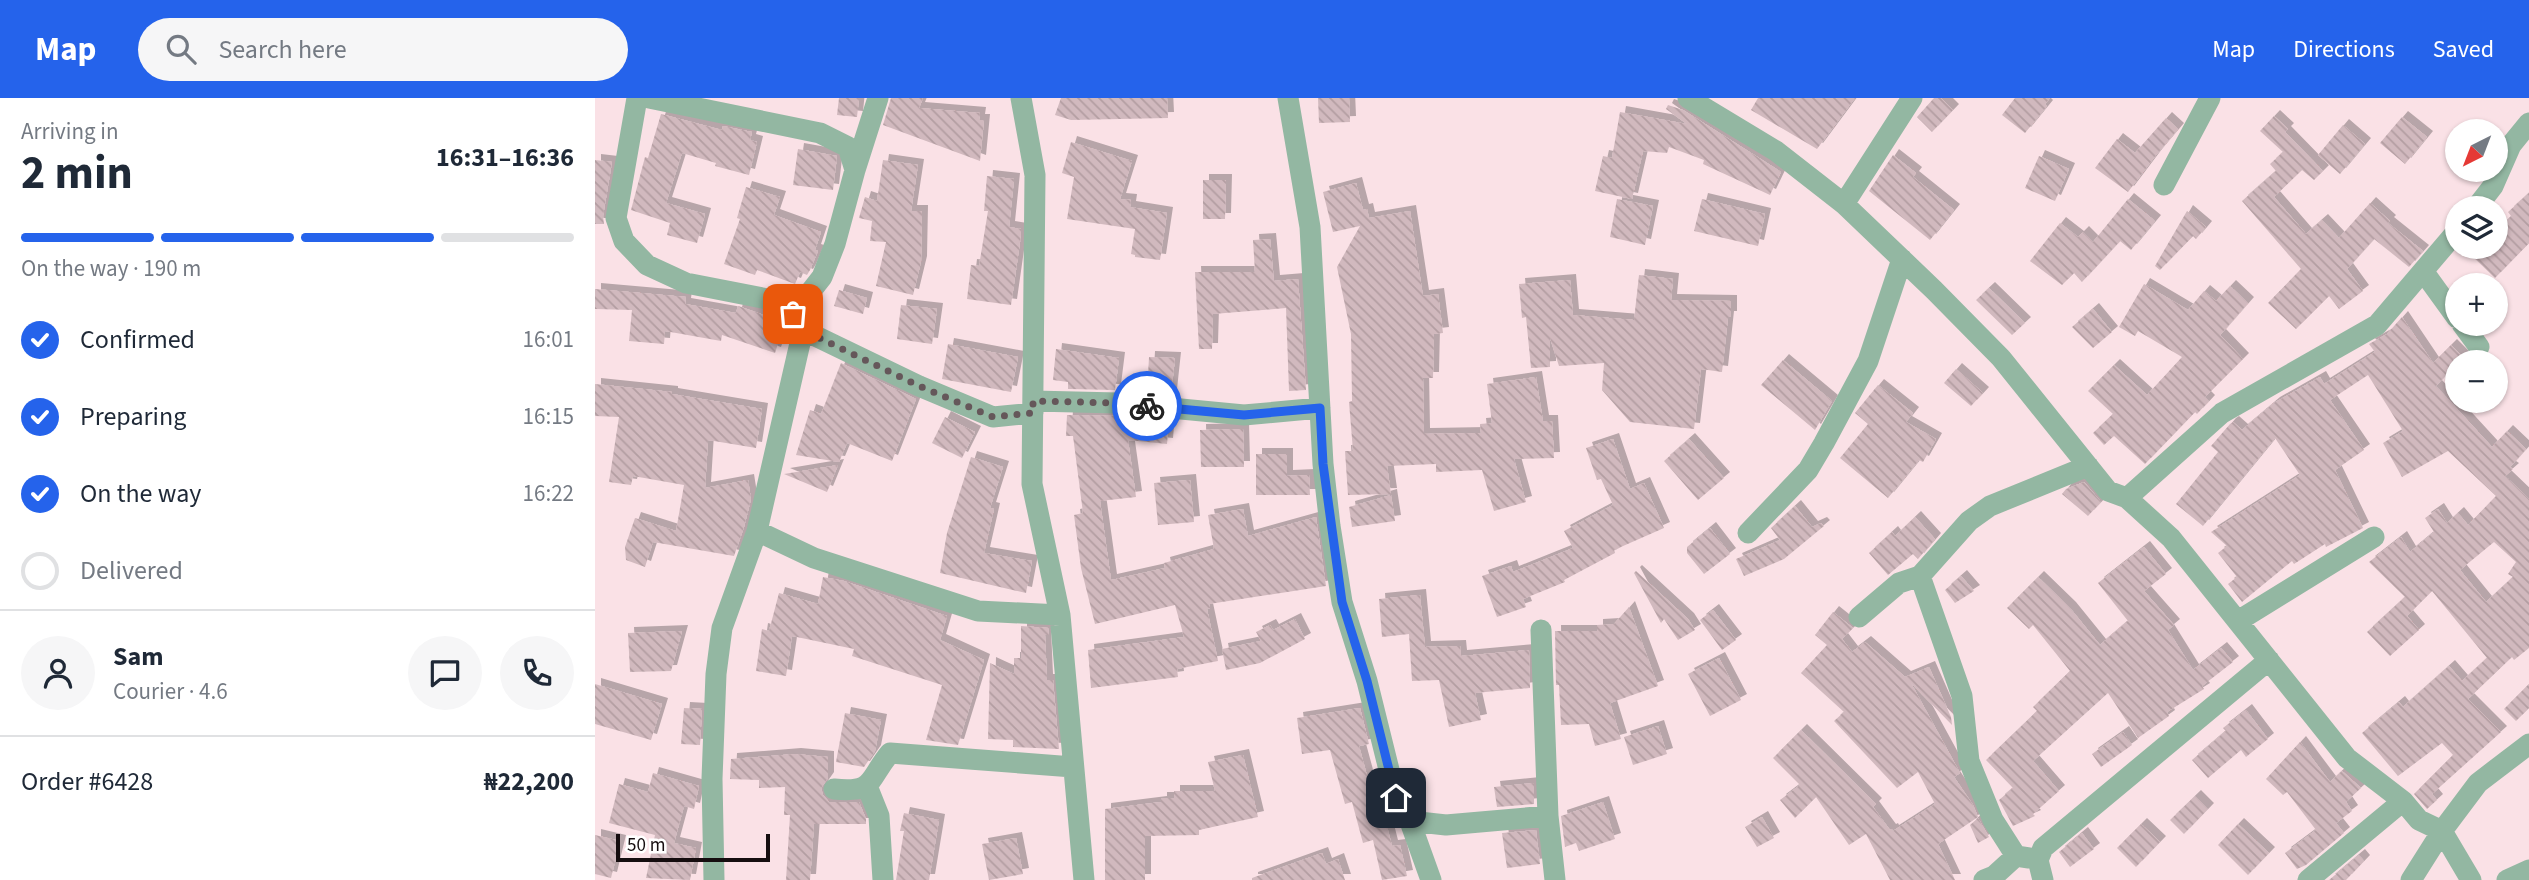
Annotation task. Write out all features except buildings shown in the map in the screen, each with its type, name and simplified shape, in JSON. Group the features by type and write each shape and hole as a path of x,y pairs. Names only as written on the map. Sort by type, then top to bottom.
{"street":[{"path":"637,98 617,218 624,241 647,265 686,283 768,299 798,322 919,386 993,417 1033,407 1118,403 1244,415 1320,408"},
{"path":"649,98 820,133 848,147 855,170"},
{"path":"714,880 712,779 716,674 722,628 757,531 798,322 822,277 835,244 877,98"},
{"path":"1021,98 1035,175 1033,484 1060,614 1084,880"},
{"path":"1288,98 1310,227 1323,464 1342,602 1367,681 1396,798 1408,816 1431,880"},
{"path":"1688,98 1776,151 1844,204 1902,259 2001,358 2108,491 2127,498 2171,538 2347,758 2403,801 2419,820 2442,831 2471,880"},
{"path":"1844,204 1912,98"},
{"path":"2164,185 2210,98"},
{"path":"2485,196 2493,186 2511,145 2529,123"},
{"path":"2127,498 2223,413 2377,325 2445,246"},
{"path":"1748,533 1808,470 1825,443 1868,361 1902,259"},
{"path":"2423,271 2445,301"},
{"path":"2471,336 2479,347"},
{"path":"1859,617 1899,583 1920,576 1969,521 1990,506 2088,466"},
{"path":"757,531 814,558 978,611 1060,614"},
{"path":"2238,621 2374,537"},
{"path":"1920,576 1962,696 1969,761 1993,820 2016,856 2040,870 2043,848 2269,660"},
{"path":"1541,630 1548,816 1555,880"},
{"path":"2411,880 2442,831 2478,783 2529,744"},
{"path":"834,789 853,791 867,786 890,753 1073,767"},
{"path":"867,786 879,816 883,880"},
{"path":"2308,880 2403,801"},
{"path":"1408,816 1419,822 1446,825 1548,816"},
{"path":"1984,880 1993,876 2016,856"},
{"path":"2507,880 2529,870"}],"way so far":[{"path":"793,314 803,330 919,386 993,417 1033,413 1033,401 1147,406"}],"route":[{"path":"1147,406 1244,415 1320,408 1330,526 1342,602 1367,681 1396,798"}]}
